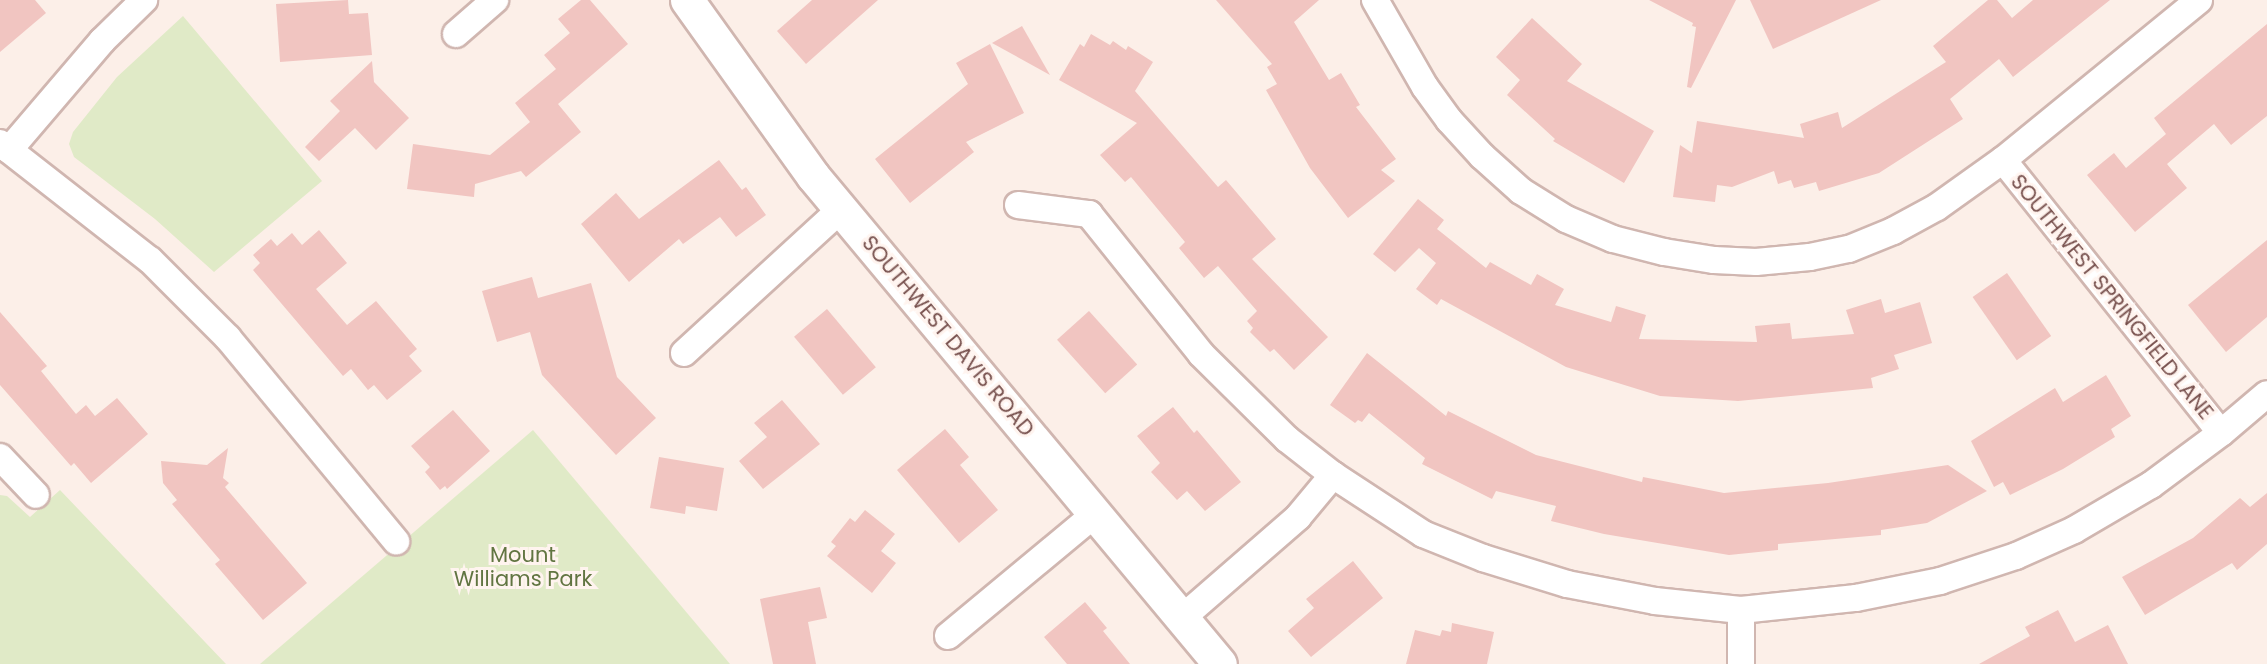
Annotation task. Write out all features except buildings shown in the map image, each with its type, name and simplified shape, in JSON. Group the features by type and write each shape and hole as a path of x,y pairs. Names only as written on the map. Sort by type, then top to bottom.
{"street":[{"path":"144,0 102,41 5,147 150,260 218,328 396,541"},
{"path":"456,34 495,0"},
{"path":"1375,0 1425,88 1449,120 1521,191 1566,219 1613,239 1664,253 1756,262 1810,257 1849,249 1893,232 1937,207 2003,160 2199,0"},
{"name":"SOUTHWEST DAVIS ROAD","path":"698,4 780,133 1220,664"},
{"name":"SOUTHWEST SPRINGFIELD LANE","path":"2003,160 2221,433"},
{"path":"1018,205 1088,214 1201,354 1287,439 1333,475 1423,534 1483,558 1592,589 1655,601 1741,610 1856,598 1940,582 2015,556 2074,530 2151,485 2221,433 2267,394"},
{"path":"684,353 841,209"},
{"path":"0,457 36,495"},
{"path":"1182,618 1298,517 1333,475"},
{"path":"948,636 1095,513"},
{"path":"1741,610 1741,664"}],"green space":[{"path":"183,16 322,181 214,272 155,219 74,157 69,144 73,132 117,77"},
{"name":"Mount Williams Park","path":"533,430 730,664 260,664"},
{"path":"60,490 226,664 0,664 0,495 7,496 30,517"}]}
